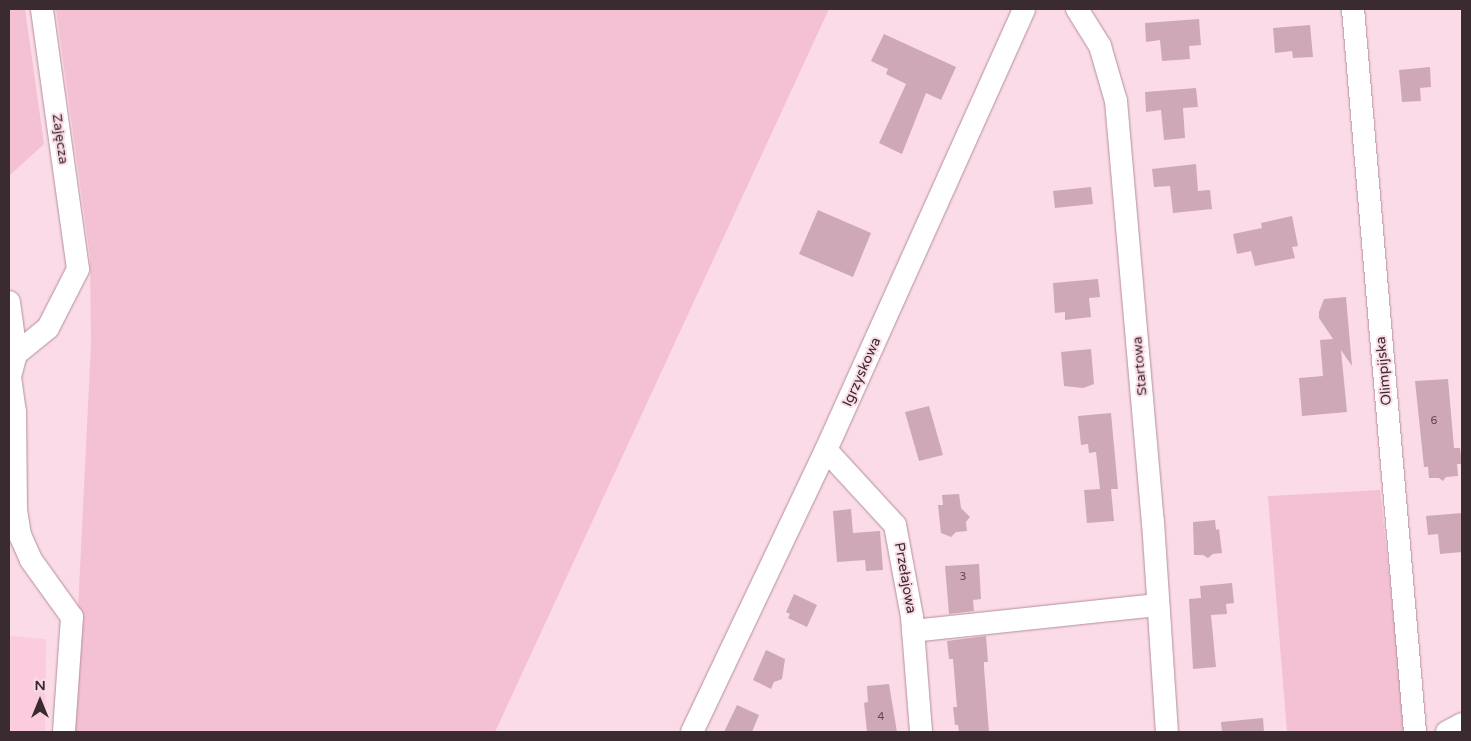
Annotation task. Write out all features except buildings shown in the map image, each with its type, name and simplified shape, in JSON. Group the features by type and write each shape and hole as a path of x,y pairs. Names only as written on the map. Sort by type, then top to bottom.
{"street":[{"name":"Zajęcza","path":"11,369 48,328 78,269 42,9"},
{"name":"Igrzyskowa","path":"692,732 826,450 1024,9"},
{"name":"Startowa","path":"1077,9 1100,46 1116,101 1167,732"},
{"name":"Olimpijska","path":"1353,9 1415,732"},
{"path":"9,302 11,369 15,412 16,510 20,535 31,560 72,617 64,732"},
{"name":"Przełajowa","path":"826,450 895,525 913,631 921,732"},
{"path":"913,631 1158,605"},
{"path":"1447,732 1462,724"}],"shaded area":[{"path":"9,9 25,9 44,144 9,176"},
{"path":"56,9 829,9 495,732 72,732 91,344 90,257"},
{"path":"1380,490 1406,732 1287,732 1268,496"},
{"path":"9,636 46,639 45,732 9,732"}]}
